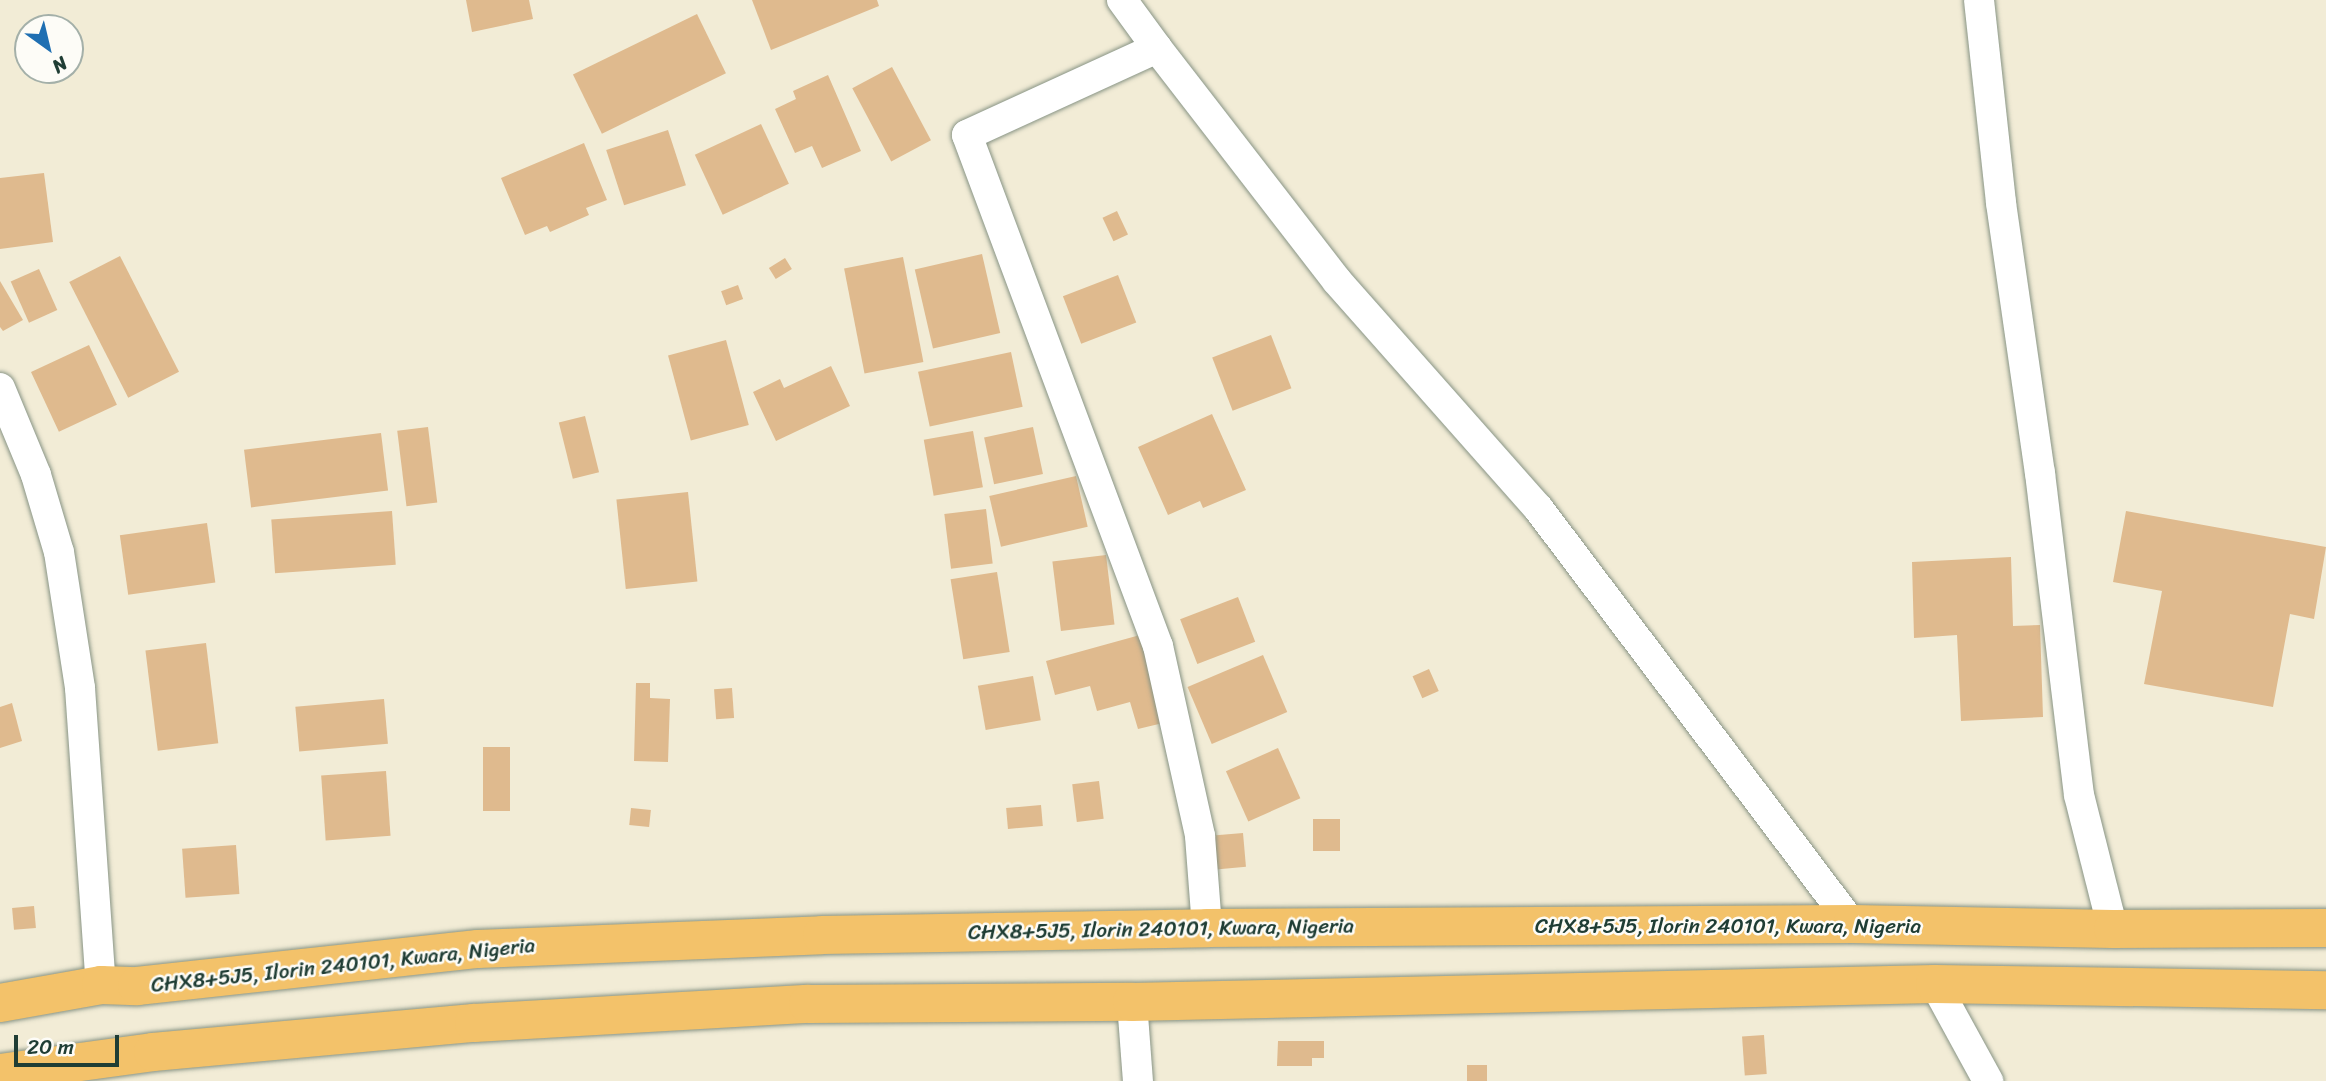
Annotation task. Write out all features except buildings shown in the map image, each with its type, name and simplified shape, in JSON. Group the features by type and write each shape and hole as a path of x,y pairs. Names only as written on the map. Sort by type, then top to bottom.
{"main road":[{"name":"CHX8+5J5, Ilorin 240101, Kwara, Nigeria","path":"0,1003 101,985 137,986 478,948 822,935 1207,928 1852,924 2113,929 2326,928"},
{"path":"0,1073 153,1052 474,1023 808,1003 1132,1002 1935,984 2326,990"}],"street":[{"path":"1122,0 1337,281 1538,508 1852,924"},
{"path":"1979,0 2001,203 2040,473 2079,794 2113,929"},
{"path":"1157,48 967,135 1158,646 1200,836 1207,928"},
{"path":"0,388 37,475 59,552 80,688 101,985"},
{"path":"1935,984 1988,1081"},
{"path":"1132,1002 1138,1081"}]}
